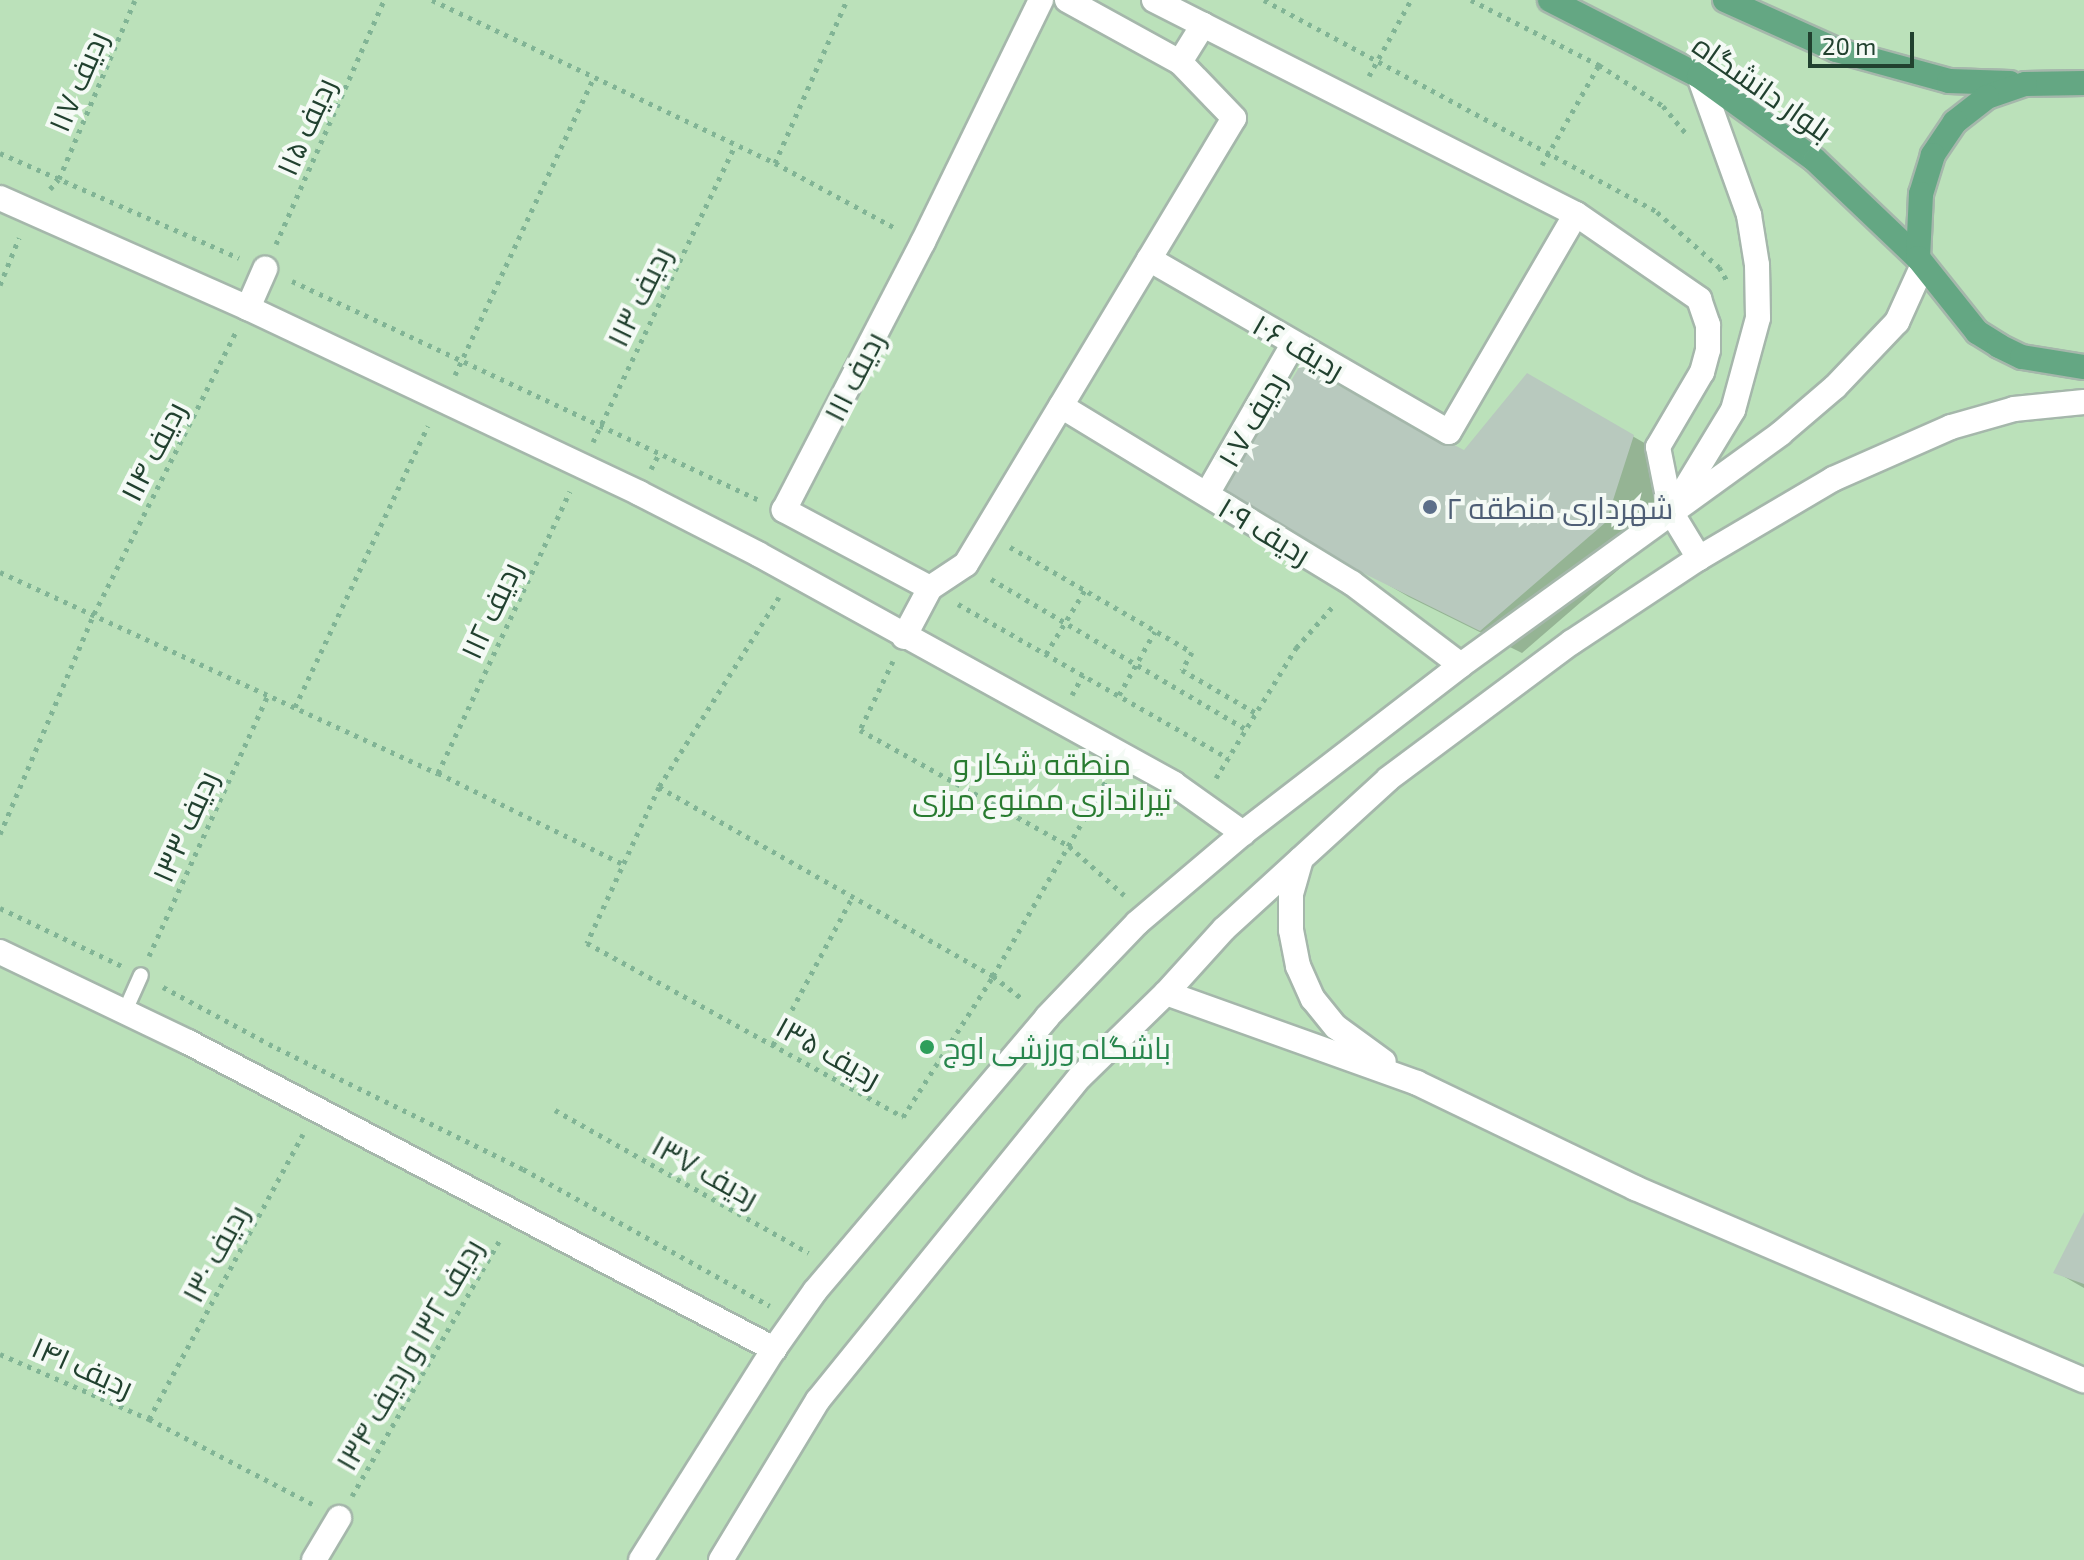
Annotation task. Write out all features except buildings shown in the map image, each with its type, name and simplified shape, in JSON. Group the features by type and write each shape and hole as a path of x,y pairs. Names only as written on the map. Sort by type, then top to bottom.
{"main road":[{"name":"بلوار دانشگاه","path":"1550,0 1699,76 1815,160 1920,262 1977,332 2022,357 2084,367"},
{"name":"بلوار دانشگاه","path":"1725,0 1836,50 1892,66 1949,81 2025,84"},
{"path":"1920,262 1918,213 1933,155 1955,122 1987,97 2025,84 2081,77"}],"street":[{"name":"ردیف ۱۱۱","path":"784,510 923,242 1041,0"},
{"path":"904,637 930,588 966,564 1234,118 1180,62 1067,0"},
{"path":"1154,0 1576,214 1699,299 1708,325 1708,350 1702,372 1658,447 1671,512 1699,558"},
{"path":"1180,62 1203,25"},
{"path":"1671,512 1733,410 1758,318 1757,265 1749,215 1699,76"},
{"path":"0,198 248,308 758,554 1121,755 1201,803 1243,833"},
{"name":"ردیف ۱۰۶","path":"1149,259 1449,432 1576,214"},
{"path":"641,1560 774,1349 834,1268 1047,1017 1146,915 1243,833 1461,665 1780,434 1835,387 1897,322 1920,262"},
{"path":"248,308 265,269"},
{"name":"ردیف ۱۰۷","path":"1207,494 1294,343"},
{"path":"721,1560 818,1400 1080,1077 1166,993 1224,929 1388,779 1572,642 1699,558 1833,479 1951,427 2014,409 2084,402"},
{"name":"ردیف ۱۰۹","path":"1061,406 1352,583 1461,665"},
{"path":"784,510 930,588"},
{"path":"1301,859 1291,894 1291,930 1298,966 1313,999 1336,1027 1417,1083"},
{"path":"0,952 125,1011 317,1109 774,1349"},
{"path":"1166,993 1417,1083 1635,1188 2084,1380"},
{"path":"314,1560 339,1518"}],"lane":[{"path":"125,1011 141,975"}],"path":[{"name":"ردیف ۱۱۷","path":"59,179 135,0"},
{"name":"ردیف ۱۱۵","path":"265,269 384,0"},
{"path":"432,0 775,163 923,242"},
{"path":"775,163 847,0"},
{"path":"1264,0 1657,212 1719,267 1731,289"},
{"path":"1355,102 1411,0"},
{"path":"1471,0 1599,65 1663,106 1693,141"},
{"path":"1528,189 1599,65"},
{"path":"295,707 441,399 464,361 594,77"},
{"name":"ردیف ۱۱۳","path":"581,466 735,145"},
{"path":"0,153 265,269 784,510"},
{"path":"0,285 30,212"},
{"name":"ردیف ۱۱۴","path":"0,834 94,614 248,308"},
{"name":"ردیف ۱۱۲","path":"438,773 581,466"},
{"path":"985,532 1192,652 1182,670 1256,713"},
{"path":"966,564 1246,729"},
{"path":"0,572 438,773 623,864 659,787 792,575"},
{"path":"1201,803 1296,648 1352,583"},
{"path":"930,588 1228,758"},
{"path":"1046,654 1085,590"},
{"path":"1119,695 1155,631"},
{"path":"904,637 860,730 1069,846 1146,915"},
{"name":"ردیف ۱۳۳","path":"141,975 268,695"},
{"path":"993,976 1121,755"},
{"path":"659,787 993,976 1047,1017"},
{"name":"ردیف ۱۳۵","path":"623,864 587,943 903,1117 993,976"},
{"path":"773,1045 853,896"},
{"path":"0,908 141,975 277,1048 523,1169 794,1320"},
{"name":"ردیف ۱۳۰","path":"149,1419 317,1109"},
{"name":"ردیف ۱۳۷","path":"555,1110 834,1268"},
{"name":"ردیف ۱۳۲ و ردیف ۱۳۴","path":"339,1518 516,1213"},
{"name":"ردیف ۱۴۱","path":"0,1354 149,1419 339,1518"}],"green space":[{"name":"منطقه شکار و تیراندازی ممنوع مرزی","path":"0,0 2084,0 2084,1560 0,1560"}],"place":[{"name":"شهرداری منطقه ۲","path":"1430,507"},
{"name":"باشگاه ورزشی اوج","path":"927,1047"}]}
